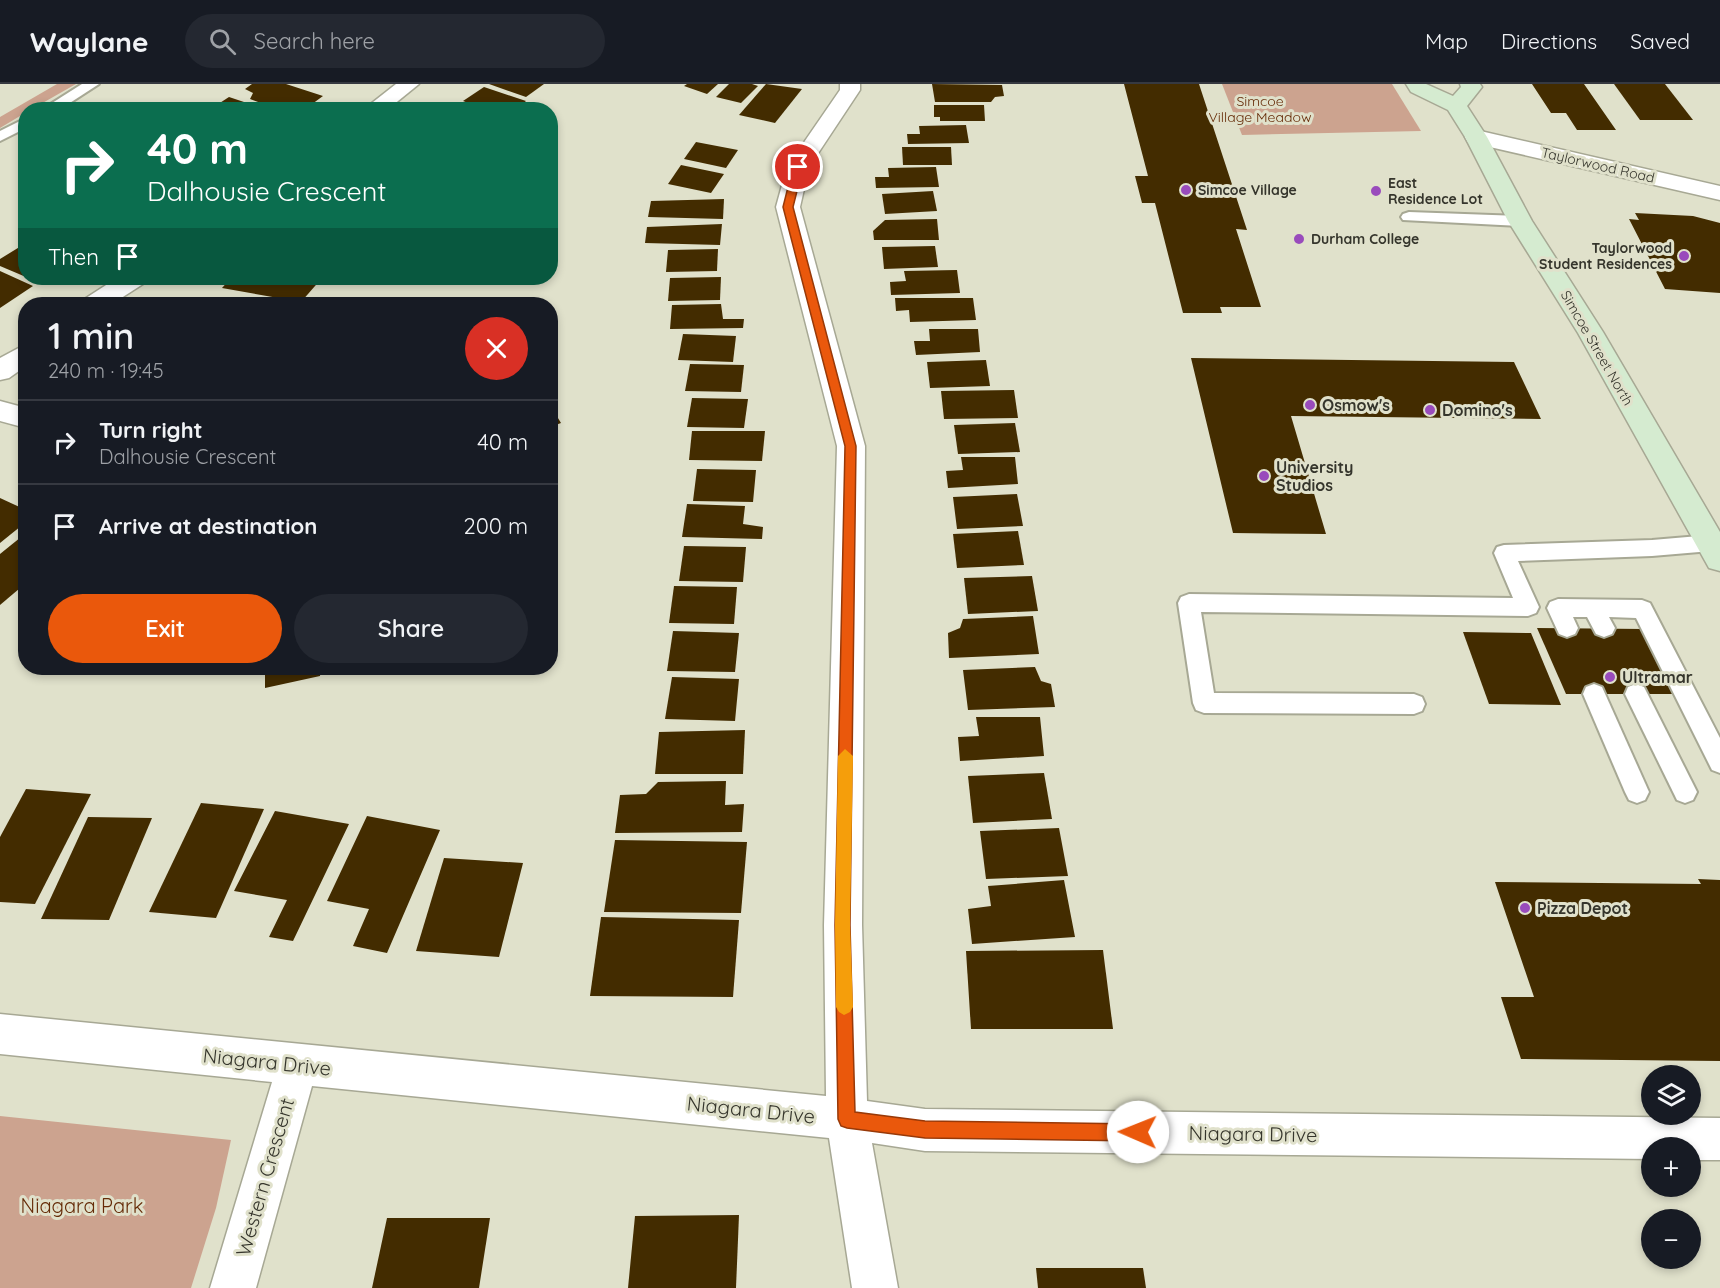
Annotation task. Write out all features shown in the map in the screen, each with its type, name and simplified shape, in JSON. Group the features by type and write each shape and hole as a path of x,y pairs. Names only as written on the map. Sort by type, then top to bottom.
{"main road":[{"path":"1416,84 1418,88 1456,106 1472,87 1470,84"},
{"name":"Simcoe Street North","path":"1456,106 1476,136 1520,221 1590,332 1716,551"}],"street":[{"path":"384,102 409,84"},
{"path":"850,84 850,90 798,167 788,207 850,446 843,925 847,1119 875,1288"},
{"name":"Taylorwood Road","path":"1476,136 1720,193"},
{"path":"106,297 124,285"},
{"path":"0,371 18,359"},
{"path":"0,411 18,416"},
{"name":"Niagara Drive","path":"0,1034 297,1066 847,1119 925,1130 1720,1139"},
{"name":"Western Crescent","path":"233,1288 297,1066"}],"lane":[{"path":"62,102 92,84"},
{"path":"0,137 18,127"},
{"path":"1409,217 1520,221"},
{"path":"1528,607 1504,553 1653,548 1716,551"},
{"path":"1414,704 1204,703 1188,603 1558,608 1599,619 1642,609 1720,762"},
{"path":"1558,608 1567,628"},
{"path":"1594,694 1637,792"},
{"path":"1636,694 1685,792"}],"green space":[{"path":"57,84 76,84 44,102 26,102"},
{"name":"Simcoe Village Meadow","path":"1222,84 1392,84 1421,131 1242,135"},
{"path":"18,107 18,117 0,128 0,117"},
{"name":"Niagara Park","path":"0,1116 231,1140 216,1208 191,1288 0,1288"}],"building":[{"path":"252,84 286,84 323,96 315,102 258,102 250,99 253,93 245,89"},
{"path":"489,84 544,84 526,97"},
{"path":"687,84 718,84 707,94 684,86"},
{"path":"729,84 758,86 741,103 716,97"},
{"path":"766,84 802,89 775,123 739,115"},
{"path":"932,84 1002,85 1004,96 995,97 991,102 935,102"},
{"name":"Simcoe Village","path":"1124,84 1199,84 1247,230 1236,229 1261,307 1220,307 1222,313 1183,313 1155,203 1142,203 1135,176 1148,176"},
{"path":"1532,84 1584,84 1616,130 1577,130 1566,113 1551,113"},
{"path":"1614,84 1665,84 1693,120 1640,120"},
{"path":"484,87 526,101 466,102 463,101"},
{"path":"229,97 244,102 221,102"},
{"path":"934,105 984,105 985,121 940,121 940,117 934,117"},
{"path":"966,125 969,143 908,144 907,134 920,134 919,126"},
{"path":"696,142 738,150 726,168 684,159"},
{"path":"902,147 951,147 952,165 903,165"},
{"path":"681,165 724,174 711,193 668,184"},
{"path":"936,167 939,187 876,188 875,177 889,177 888,168"},
{"path":"933,191 937,211 885,214 882,194"},
{"path":"724,199 723,219 648,217 651,201"},
{"name":"Taylorwood Student Residences","path":"1635,213 1693,216 1720,223 1720,293 1665,289 1629,219 1639,220"},
{"path":"937,219 939,240 874,240 873,231 885,220"},
{"path":"722,224 720,245 645,243 647,227"},
{"path":"935,246 938,267 884,269 882,247"},
{"path":"18,248 18,274 0,266 0,259"},
{"path":"718,249 717,271 666,272 668,250"},
{"path":"957,270 960,293 891,295 890,282 906,281 904,271"},
{"path":"0,271 18,279 18,285 33,286 0,308"},
{"path":"721,277 720,300 668,301 670,278"},
{"path":"225,285 316,285 305,297 273,297 222,288"},
{"path":"895,298 973,298 976,320 910,322 909,310 896,311"},
{"path":"721,304 723,319 744,319 743,328 670,329 672,305"},
{"path":"929,329 978,329 980,352 916,355 914,341 930,341"},
{"path":"683,334 736,336 733,362 678,360"},
{"name":"University Studios","path":"1191,358 1514,362 1541,419 1291,416 1326,534 1233,533"},
{"path":"986,360 990,386 930,388 927,362"},
{"path":"690,364 744,365 741,392 685,391"},
{"path":"1014,390 1018,418 944,419 941,391"},
{"path":"692,398 748,399 744,428 687,427"},
{"path":"1015,423 1020,452 958,454 954,425"},
{"path":"692,431 765,431 762,461 689,460"},
{"path":"961,457 1015,457 1018,484 948,488 946,471 963,470"},
{"path":"697,469 756,470 753,502 693,501"},
{"path":"1017,494 1023,526 957,529 953,497"},
{"path":"0,498 18,506 18,528 0,543"},
{"path":"687,504 745,506 743,524 763,527 762,539 682,537"},
{"path":"1018,531 1024,565 957,568 953,534"},
{"path":"18,539 18,590 0,605 0,554"},
{"path":"684,546 746,547 743,582 679,581"},
{"path":"1032,576 1038,611 968,614 964,578"},
{"path":"674,586 737,587 734,624 669,623"},
{"path":"1033,616 1039,654 949,658 948,633 960,628 963,619"},
{"path":"1537,628 1644,629 1677,694 1566,694"},
{"path":"673,631 739,633 735,672 667,671"},
{"path":"1463,632 1531,633 1561,705 1489,704"},
{"path":"1035,667 1041,681 1051,684 1055,707 968,710 963,670"},
{"path":"265,675 320,675 320,676 265,688"},
{"path":"672,677 739,679 735,721 665,719"},
{"path":"976,717 1040,717 1044,756 960,761 958,737 979,736"},
{"path":"745,730 743,774 655,774 659,732"},
{"path":"1044,773 1052,819 973,823 968,776"},
{"path":"726,781 725,805 744,804 742,832 615,833 620,795 646,794 658,782"},
{"path":"26,789 91,794 35,904 0,902 0,837"},
{"path":"201,803 264,809 216,918 149,912"},
{"path":"275,811 349,824 293,941 269,937 287,900 234,891"},
{"path":"367,816 440,830 387,953 353,946 369,909 327,901"},
{"path":"88,817 152,818 109,920 41,919"},
{"path":"1059,828 1068,876 986,879 980,831"},
{"path":"615,840 747,842 741,913 604,912"},
{"path":"444,858 523,863 499,957 416,951"},
{"path":"1698,879 1720,880 1720,1061 1521,1059 1501,997 1534,997 1495,882 1701,884"},
{"path":"1064,880 1075,937 972,944 968,909 991,906 988,886"},
{"path":"601,917 739,920 733,997 590,996"},
{"path":"1103,950 1113,1029 971,1029 966,951"},
{"path":"739,1215 736,1288 628,1288 635,1216"},
{"path":"387,1218 490,1218 479,1288 372,1288"},
{"path":"1036,1268 1143,1268 1146,1288 1038,1288"}],"slow traffic":[{"path":"844,1007 845,756"}],"place":[{"name":"Simcoe Village","path":"1186,190"},
{"name":"East Residence Lot","path":"1376,191"},
{"name":"Durham College","path":"1299,239"},
{"name":"Taylorwood Student Residences","path":"1684,256"},
{"name":"Osmow's","path":"1310,405"},
{"name":"Domino's","path":"1430,410"},
{"name":"University Studios","path":"1264,476"},
{"name":"Ultramar","path":"1610,677"},
{"name":"Pizza Depot","path":"1525,908"}],"route":[{"path":"798,167 788,207 850,446 843,925 847,1119 925,1130 1138,1132"}]}
